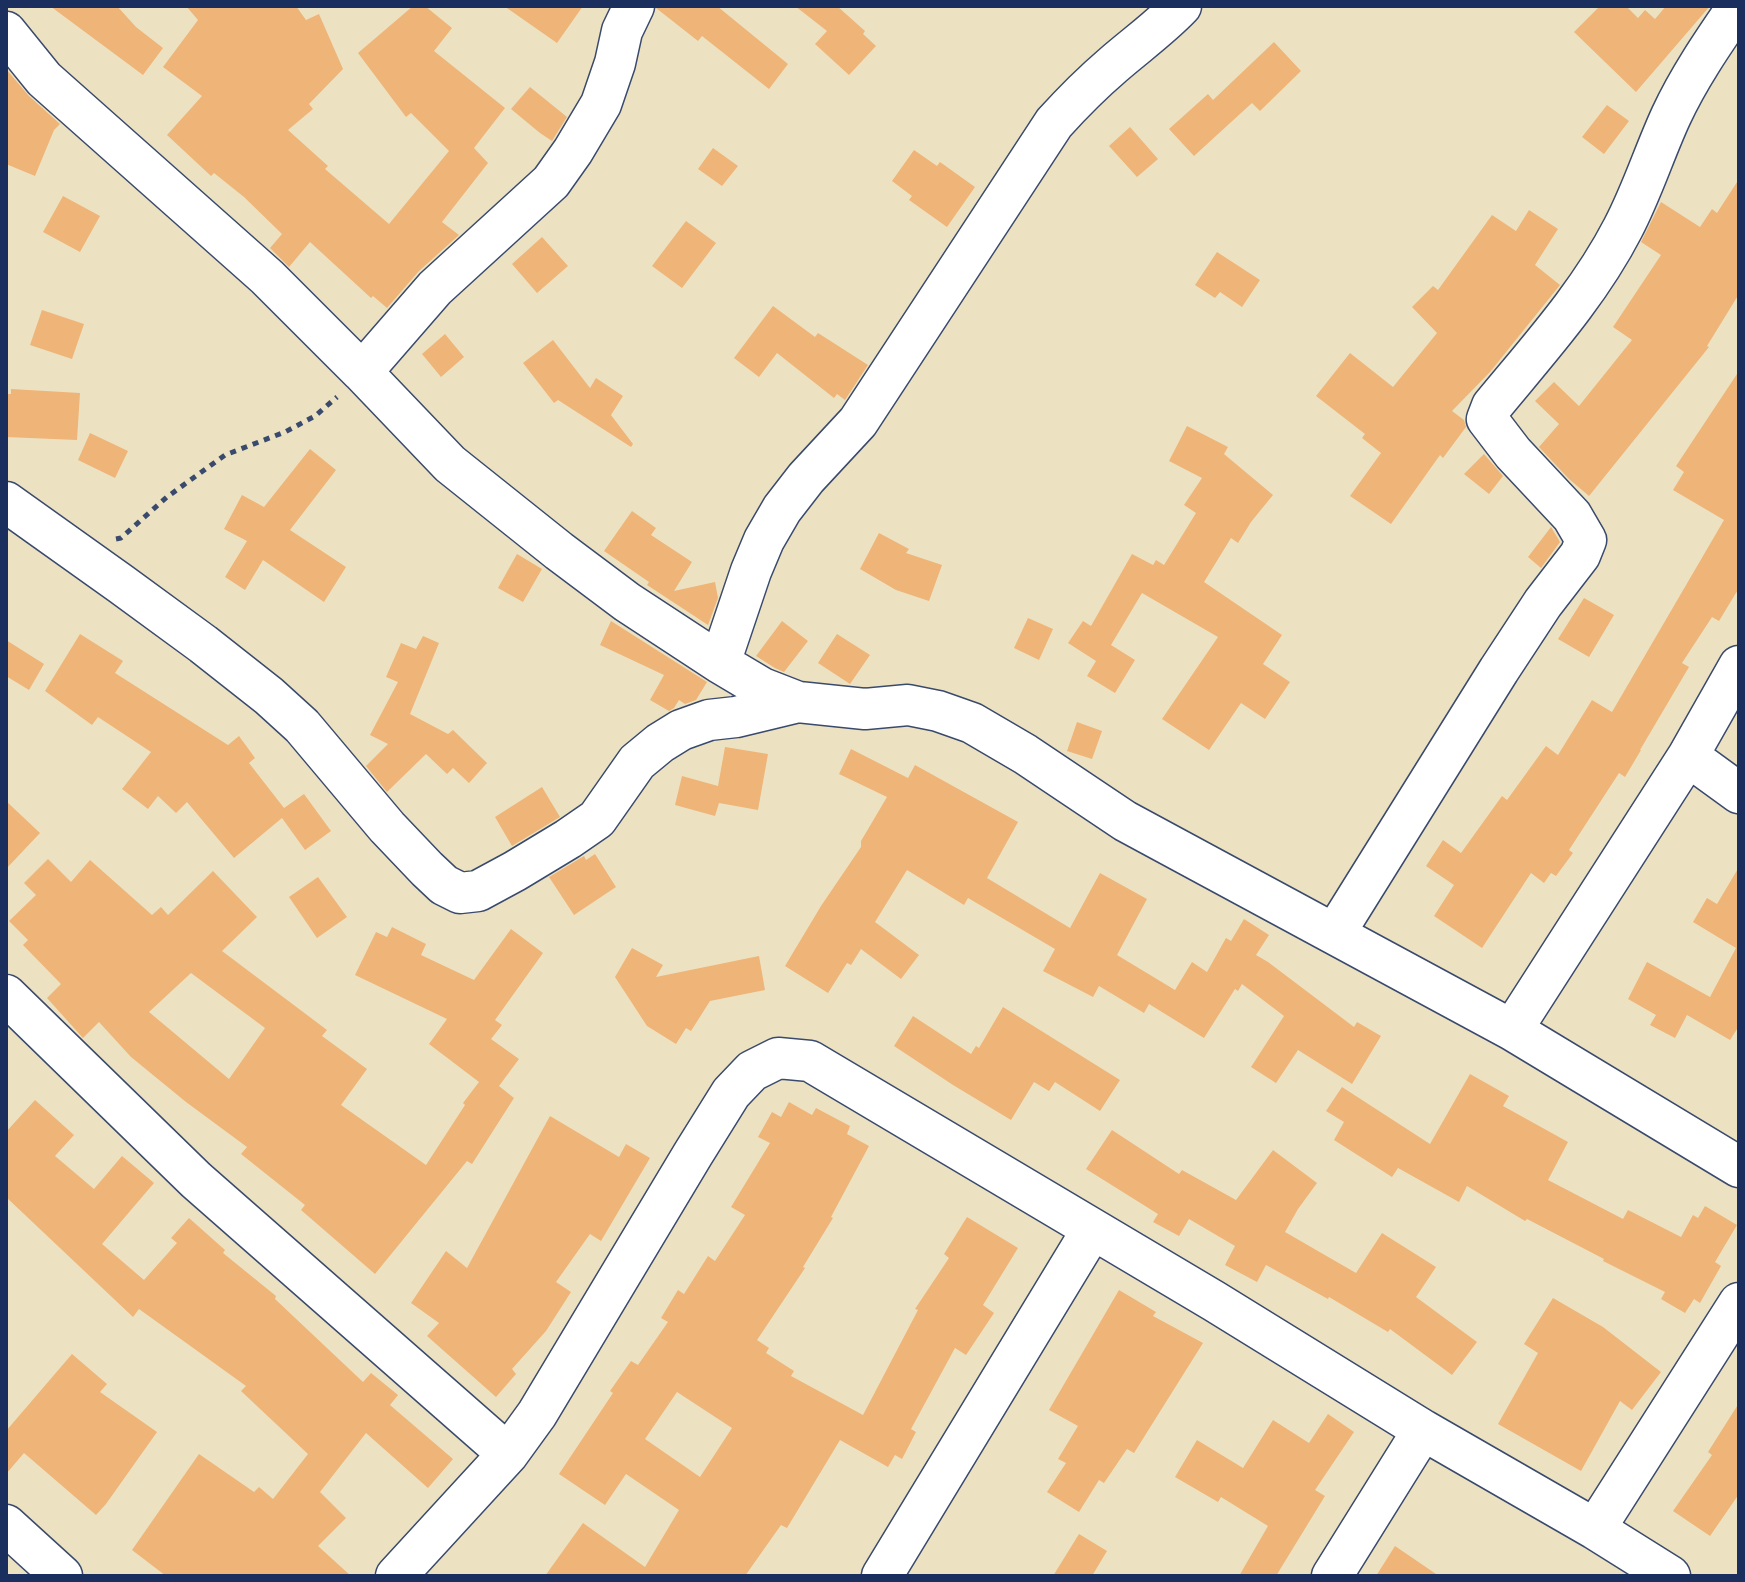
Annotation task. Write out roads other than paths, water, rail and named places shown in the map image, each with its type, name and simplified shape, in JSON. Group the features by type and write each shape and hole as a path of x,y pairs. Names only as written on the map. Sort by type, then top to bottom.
{"street":[{"path":"362,372 435,288 551,182 601,104 622,31 634,6"},
{"path":"720,663 751,571 782,509 858,422 1054,123 1077,98 1181,6"},
{"path":"1335,933 1499,670 1543,603 1580,555 1586,540 1572,516 1513,453 1487,419 1492,406 1587,288 1623,229 1672,114 1738,6"},
{"path":"6,32 44,79 267,277 450,464 627,602 720,663 762,688 798,702 865,709 908,705 972,723 1025,754 1125,821 1512,1030 1739,1167"},
{"path":"6,502 203,644 269,696 302,726 387,827 427,869 444,885 460,893 478,891 597,819 637,762 681,730 709,720 736,717 798,702"},
{"path":"1512,1030 1688,756 1739,666"},
{"path":"1688,756 1739,793"},
{"path":"6,995 196,1180 508,1454"},
{"path":"396,1576 508,1454 537,1414 731,1093 752,1071 778,1058 810,1061 1670,1576"},
{"path":"882,1576 1092,1230"},
{"path":"1595,1529 1739,1303"},
{"path":"1332,1576 1423,1430"},
{"path":"6,1525 62,1576"}]}
